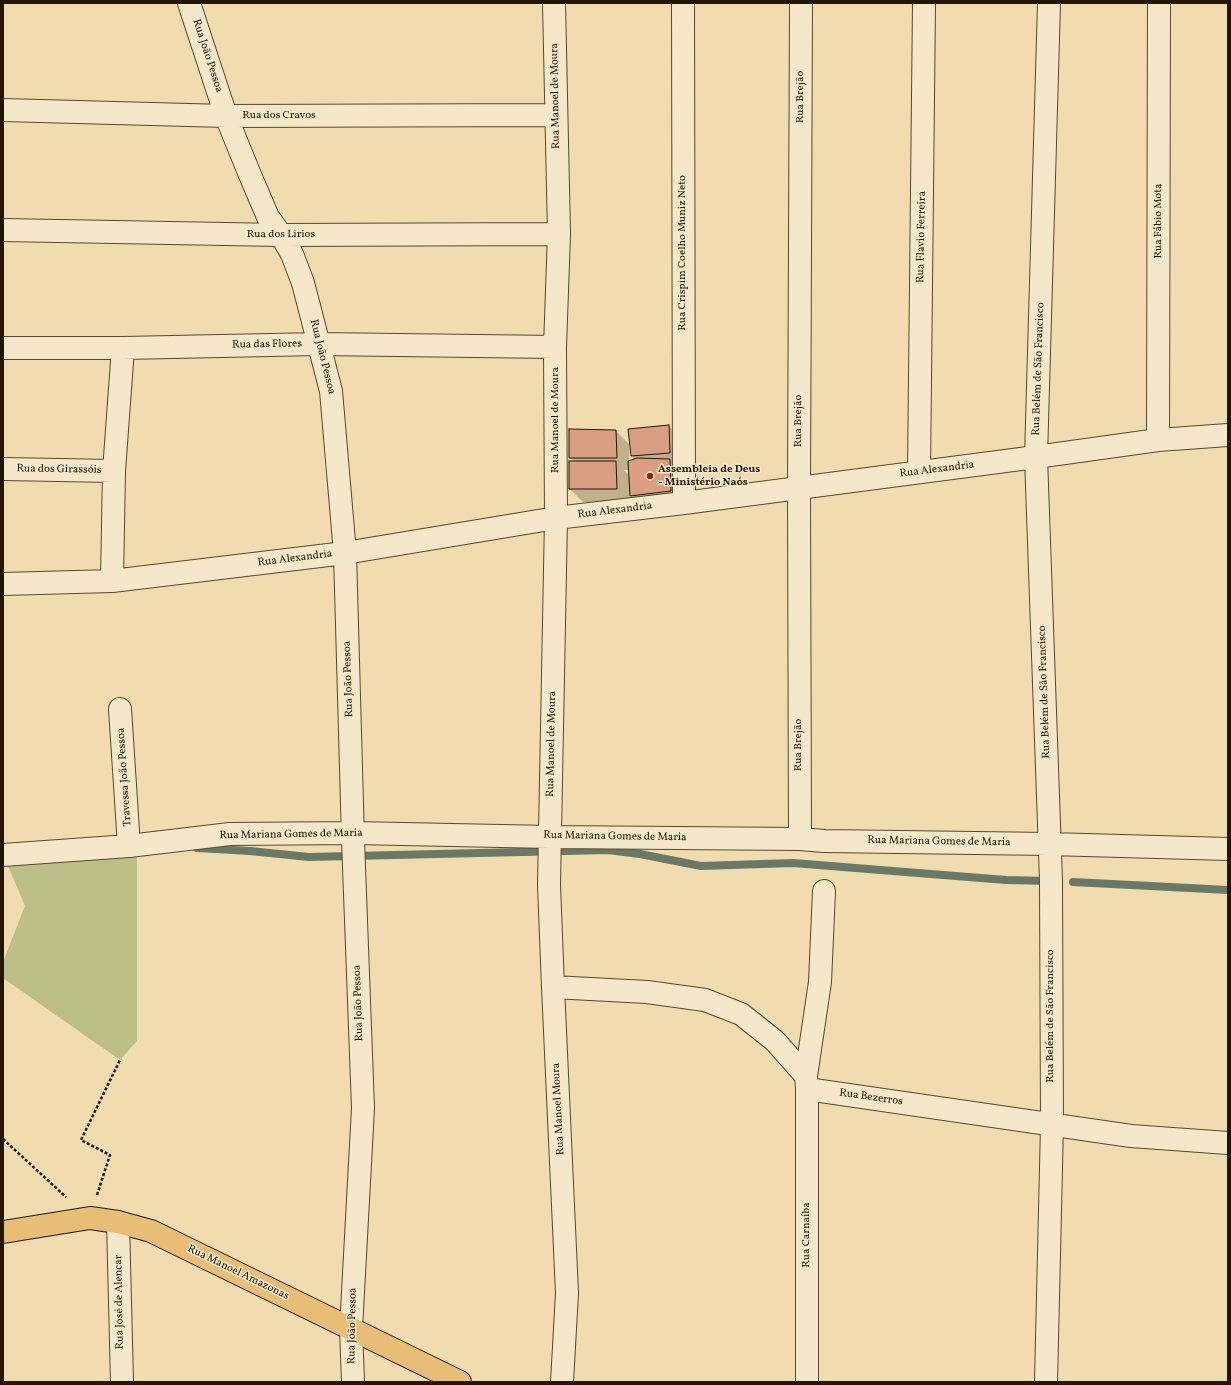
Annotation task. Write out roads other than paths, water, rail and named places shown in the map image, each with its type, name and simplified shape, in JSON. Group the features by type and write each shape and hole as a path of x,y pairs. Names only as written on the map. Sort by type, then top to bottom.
{"main road":[{"name":"Rua Manoel Amazonas","path":"3,1232 90,1218 118,1222 151,1231 460,1382"}],"street":[{"name":"Rua João Pessoa","path":"189,3 226,116 268,217 292,254 303,283 331,391 345,553 353,836 364,1108 351,1329 353,1382"},
{"name":"Rua Manoel de Moura","path":"549,843 556,518 555,347 559,234 554,3"},
{"name":"Rua Crispim Coelho Muniz Neto","path":"683,3 684,503"},
{"name":"Rua Brejão","path":"800,839 799,488 802,3"},
{"name":"Rua Flavio Ferreira","path":"919,472 924,3"},
{"name":"Rua Belém de São Francisco","path":"1046,1382 1052,1125 1050,844 1036,457 1049,3"},
{"name":"Rua Fábio Mota","path":"1158,440 1159,3"},
{"name":"Rua dos Cravos","path":"3,110 226,116 556,114"},
{"name":"Rua dos Lirios","path":"3,230 281,235 559,234"},
{"name":"Rua das Flores","path":"3,348 123,348 320,344 555,347"},
{"path":"112,581 114,472 123,348"},
{"name":"Rua Alexandria","path":"3,584 112,581 345,553 556,518 684,503 1158,440 1228,435"},
{"name":"Rua dos Girassóis","path":"3,469 114,472"},
{"name":"Travessa João Pessoa","path":"120,709 129,846"},
{"name":"Rua Mariana Gomes de Maria","path":"3,855 129,846 230,834 353,836 549,843 800,839 1050,844 1228,850"},
{"name":"Rua Manoel Moura","path":"549,843 553,987 567,1293 562,1382"},
{"name":"Rua Carnaíba","path":"807,1382 806,1083 820,982 824,891"},
{"path":"553,987 647,992 705,1000 740,1014 775,1041 806,1083"},
{"name":"Rua Bezerros","path":"806,1083 1052,1125 1131,1136 1228,1143"},
{"name":"Rua José de Alencar","path":"118,1222 122,1382"}],"waterway":[{"path":"197,848 250,851 309,857 608,850 640,854 701,866 793,863 1006,880 1051,881"},
{"path":"1073,882 1228,890"}],"place":[{"name":"Assembleia de Deus - Ministério Naós","path":"650,476"}]}
